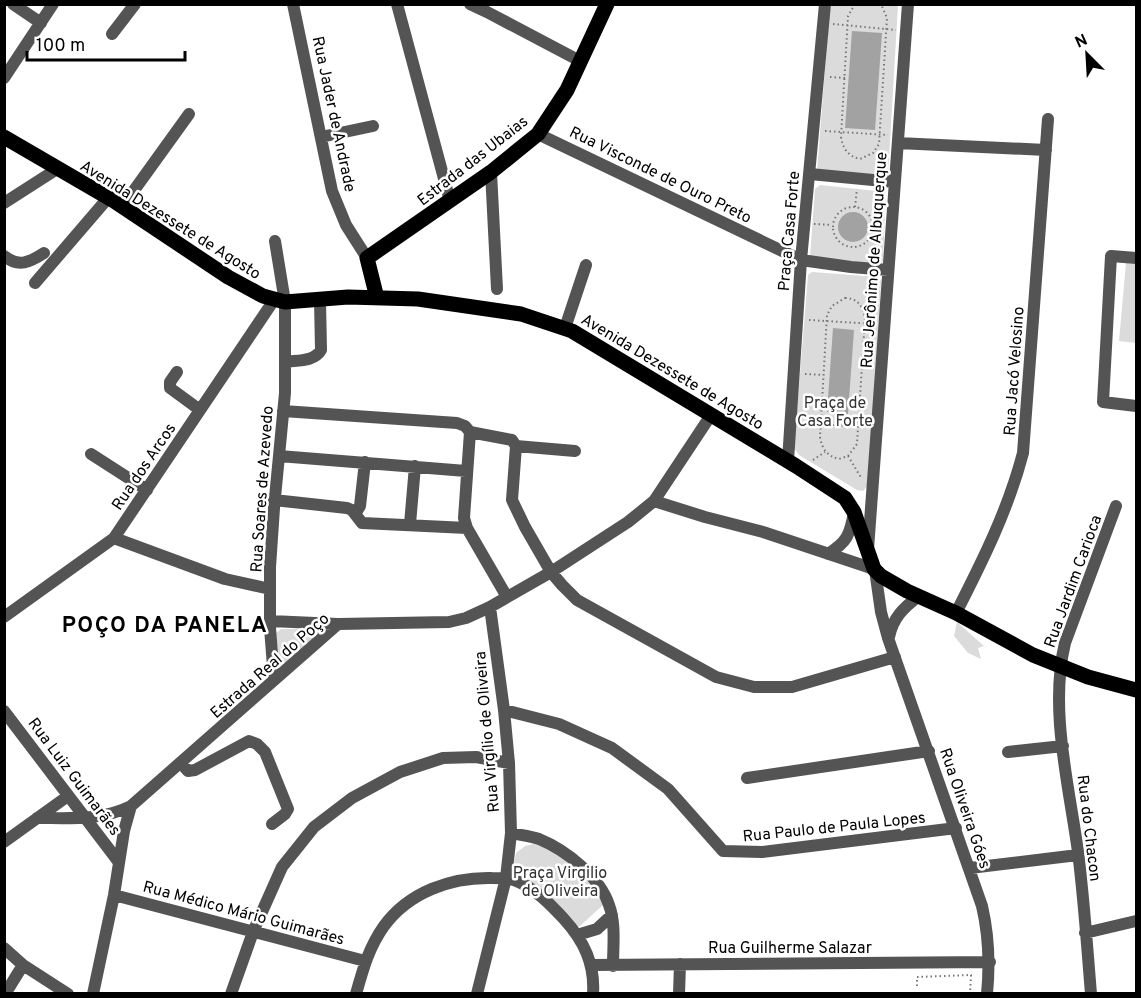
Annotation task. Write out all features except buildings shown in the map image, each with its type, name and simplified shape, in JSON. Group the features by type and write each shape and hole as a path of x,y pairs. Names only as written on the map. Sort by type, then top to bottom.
{"main road":[{"name":"Estrada das Ubaias","path":"367,258 490,172 538,134 567,90 607,4"},
{"name":"Avenida Dezessete de Agosto","path":"4,137 108,198 252,292 279,301 358,297 418,299 521,314 565,328 836,491 849,502 854,512 875,570"},
{"path":"358,297 367,258"},
{"name":"Rua Jader de Andrade","path":"367,258 377,298"},
{"path":"875,570 897,585 956,613 1033,655 1088,677 1137,690"}],"street":[{"path":"13,4 41,23"},
{"path":"4,78 53,4"},
{"path":"112,34 135,4"},
{"name":"Rua Jader de Andrade","path":"293,4 332,191 346,225 367,258"},
{"path":"397,4 450,201"},
{"path":"470,4 580,61"},
{"name":"Praça Casa Forte","path":"789,461 801,260 820,77 825,4"},
{"name":"Rua Jerônimo de Albuquerque","path":"868,554 908,4"},
{"path":"122,207 189,114"},
{"name":"Rua Jacó Velosino","path":"956,613 1001,521 1023,453 1048,119"},
{"path":"321,137 374,126"},
{"name":"Rua Visconde de Ouro Preto","path":"538,134 801,260"},
{"path":"898,139 1046,150"},
{"path":"4,203 57,169"},
{"path":"490,172 497,289"},
{"path":"810,174 894,182"},
{"path":"35,283 108,198"},
{"name":"Rua Soares de Azevedo","path":"274,679 270,589 274,500 283,411 285,362 275,241"},
{"path":"4,256 13,262 26,263 44,253"},
{"path":"1137,258 1111,256 1103,402 1137,406"},
{"path":"801,260 888,270"},
{"path":"565,328 586,265"},
{"path":"285,362 310,359 318,355 321,350 320,300"},
{"name":"Rua dos Arcos","path":"4,616 114,538 200,410 279,301"},
{"path":"177,372 170,382 170,388 200,410"},
{"path":"283,411 457,423 465,426 470,432 512,440 516,446 512,500 551,572 562,585 578,600 716,677 754,687 792,687 895,657"},
{"name":"Estrada Real do Poço","path":"131,806 338,624 448,622 466,618 551,572 628,522 654,501 711,415"},
{"path":"470,432 464,518 467,528 507,597"},
{"path":"516,446 575,451"},
{"path":"91,454 147,490"},
{"path":"279,456 466,471"},
{"path":"355,514 360,508 365,462"},
{"path":"410,524 415,466"},
{"path":"274,500 347,508 362,523 467,528"},
{"path":"654,501 764,532 875,570"},
{"name":"Rua Jardim Carioca","path":"1059,666 1065,643 1116,506"},
{"path":"828,554 846,541 854,512"},
{"path":"114,538 225,579 270,589"},
{"name":"Rua Oliveira Góes","path":"875,570 881,612 888,638 970,868 988,932 990,962 987,993"},
{"path":"888,638 897,615 919,596"},
{"name":"Rua Virgílio de Oliveira","path":"477,993 506,878 511,833 504,710 490,607"},
{"path":"270,621 338,624"},
{"name":"Rua do Chacon","path":"1059,666 1058,694 1063,746 1078,855 1091,993"},
{"name":"Rua Paulo de Paula Lopes","path":"504,710 559,724 612,748 668,789 723,851 762,852 956,828"},
{"name":"Rua Luiz Guimarães","path":"4,711 118,861"},
{"path":"181,763 188,771 249,741 257,744 265,752 288,809 272,824"},
{"path":"1008,752 1063,746"},
{"path":"747,778 929,751"},
{"path":"231,993 253,932 282,867 314,827 352,798 400,772 443,758 476,757 508,763"},
{"path":"4,842 68,796"},
{"path":"37,818 87,818 108,815 131,806"},
{"path":"93,993 114,895 124,831 131,806"},
{"path":"511,833 539,840 583,869 599,886 609,902 612,915 613,966"},
{"path":"970,868 1078,855"},
{"path":"356,993 371,948 389,919 404,906 435,886 470,879 506,878 521,884 548,902 577,935 589,956 593,993"},
{"name":"Rua Médico Mário Guimarães","path":"114,895 365,961"},
{"path":"577,935 597,929 612,915"},
{"path":"1085,933 1137,921"},
{"path":"4,948 23,965 68,993"},
{"name":"Rua Guilherme Salazar","path":"591,965 990,962"},
{"path":"680,964 680,993"},
{"path":"5,993 23,965"}],"path":[{"path":"855,4 850,10 848,26 841,132 844,148 848,154 860,159 873,153 879,144 886,29 886,18 881,4"},
{"path":"824,23 907,31"},
{"path":"820,77 845,78"},
{"path":"814,128 879,134 898,139"},
{"path":"855,207 858,179"},
{"path":"855,207 866,212 872,222 871,234 863,244 852,247 840,242 833,232 832,225 842,210 855,207"},
{"path":"805,224 832,225"},
{"path":"851,298 861,305 865,323 857,444 848,456 839,459 826,452 821,442 829,310 841,299 851,298"},
{"path":"797,318 865,323"},
{"path":"799,374 824,375"},
{"path":"790,419 795,422 878,427"},
{"path":"813,460 826,452"},
{"path":"848,456 868,488 874,489"},
{"path":"917,977 971,975 970,993"}],"green space":[{"path":"830,5 898,5 888,176 817,171"},
{"path":"820,185 886,192 881,264 810,257 815,189"},
{"path":"1126,263 1136,264 1136,343 1119,341"},
{"name":"Praça de Casa Forte","path":"812,272 878,277 881,281 869,484 863,491 857,490 799,455 794,448 808,275"},
{"path":"957,622 984,646 978,648 981,659 968,653 954,636"},
{"path":"281,629 316,629 320,632 284,663 279,660 276,633"},
{"name":"Praça Virgilio de Oliveira","path":"533,844 554,853 574,867 598,895 603,905 580,926 577,927 515,871 513,867 516,853 525,846"}],"shaded area":[{"path":"852,31 882,33 875,130 845,128"},
{"path":"853,212 864,216 868,227 864,238 853,242 842,238 838,227 842,216"},
{"path":"833,328 854,330 848,414 827,412"}],"district":[{"name":"POÇO DA PANELA","path":"165,624"}]}
